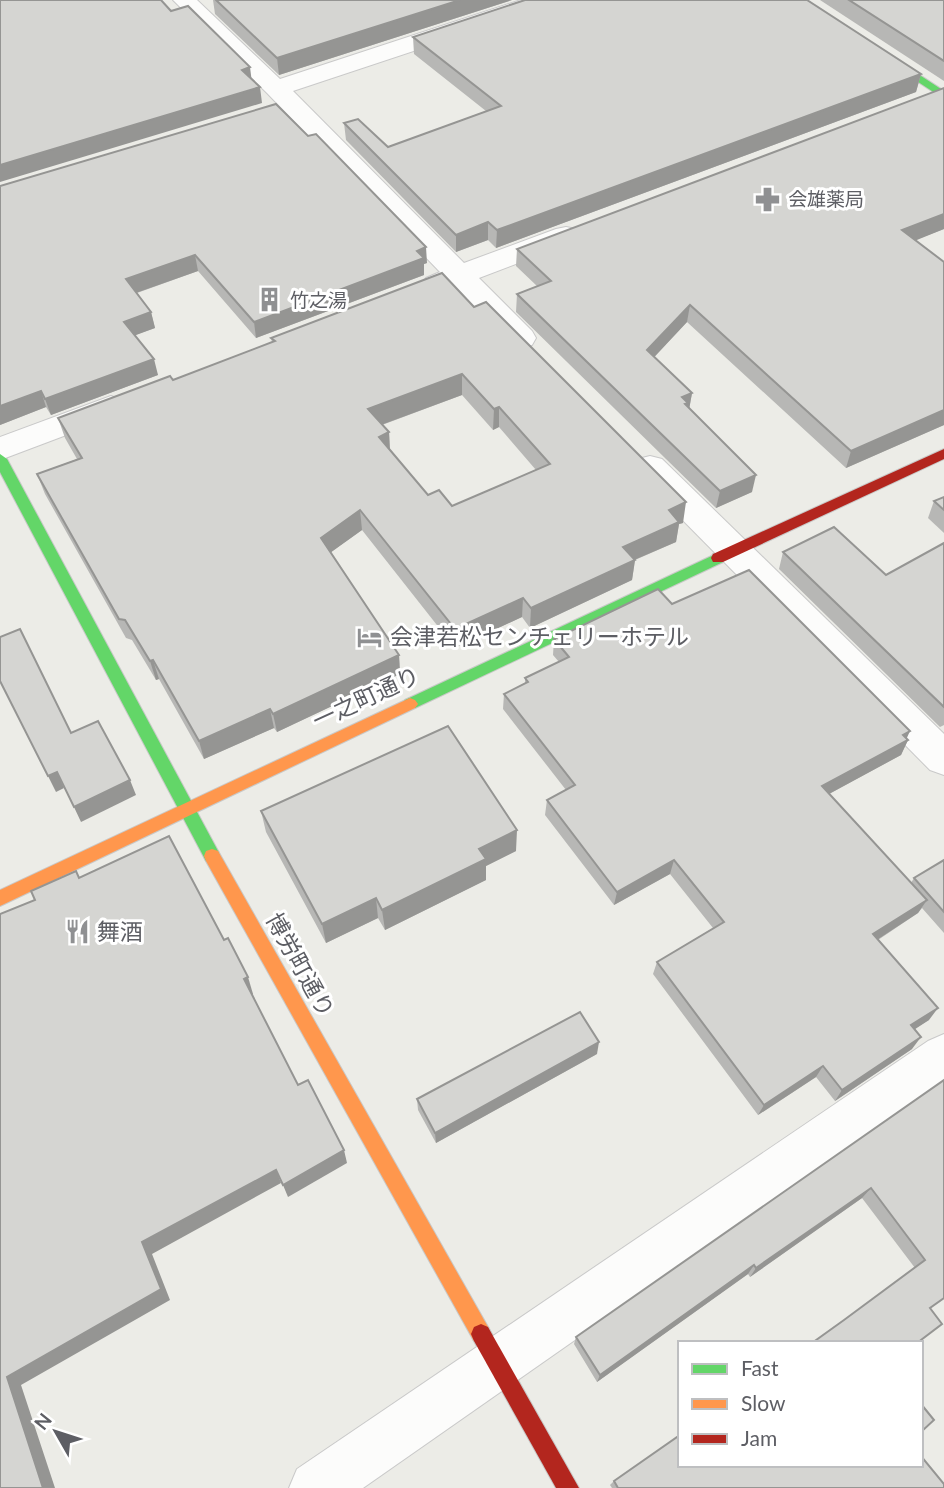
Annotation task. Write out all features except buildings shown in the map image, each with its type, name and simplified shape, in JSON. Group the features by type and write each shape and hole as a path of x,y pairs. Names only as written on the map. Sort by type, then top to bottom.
{"street":[{"path":"184,0 283,96 540,358"},
{"path":"799,0 935,96"},
{"path":"265,113 283,96 539,1"},
{"path":"416,292 586,227"},
{"path":"0,449 131,399"},
{"path":"628,445 944,759"},
{"name":"一之町通り","path":"0,898 734,550 944,454"},
{"name":"博労町通り","path":"0,459 187,809 568,1488"},
{"path":"316,1488 944,1056"}],"traffic: fast":[{"path":"799,0 944,96"},
{"path":"0,459 212,856"},
{"path":"410,704 718,558"}],"traffic: slow":[{"path":"0,898 410,704"},
{"path":"212,856 481,1334"}],"traffic: jam":[{"path":"718,558 944,454"},
{"path":"481,1334 568,1488"}],"place":[{"name":"会雄薬局","path":"768,199"},
{"name":"竹之湯","path":"270,300"},
{"name":"会津若松センチェリーホテル","path":"370,637"},
{"name":"舞酒","path":"77,932"}]}
